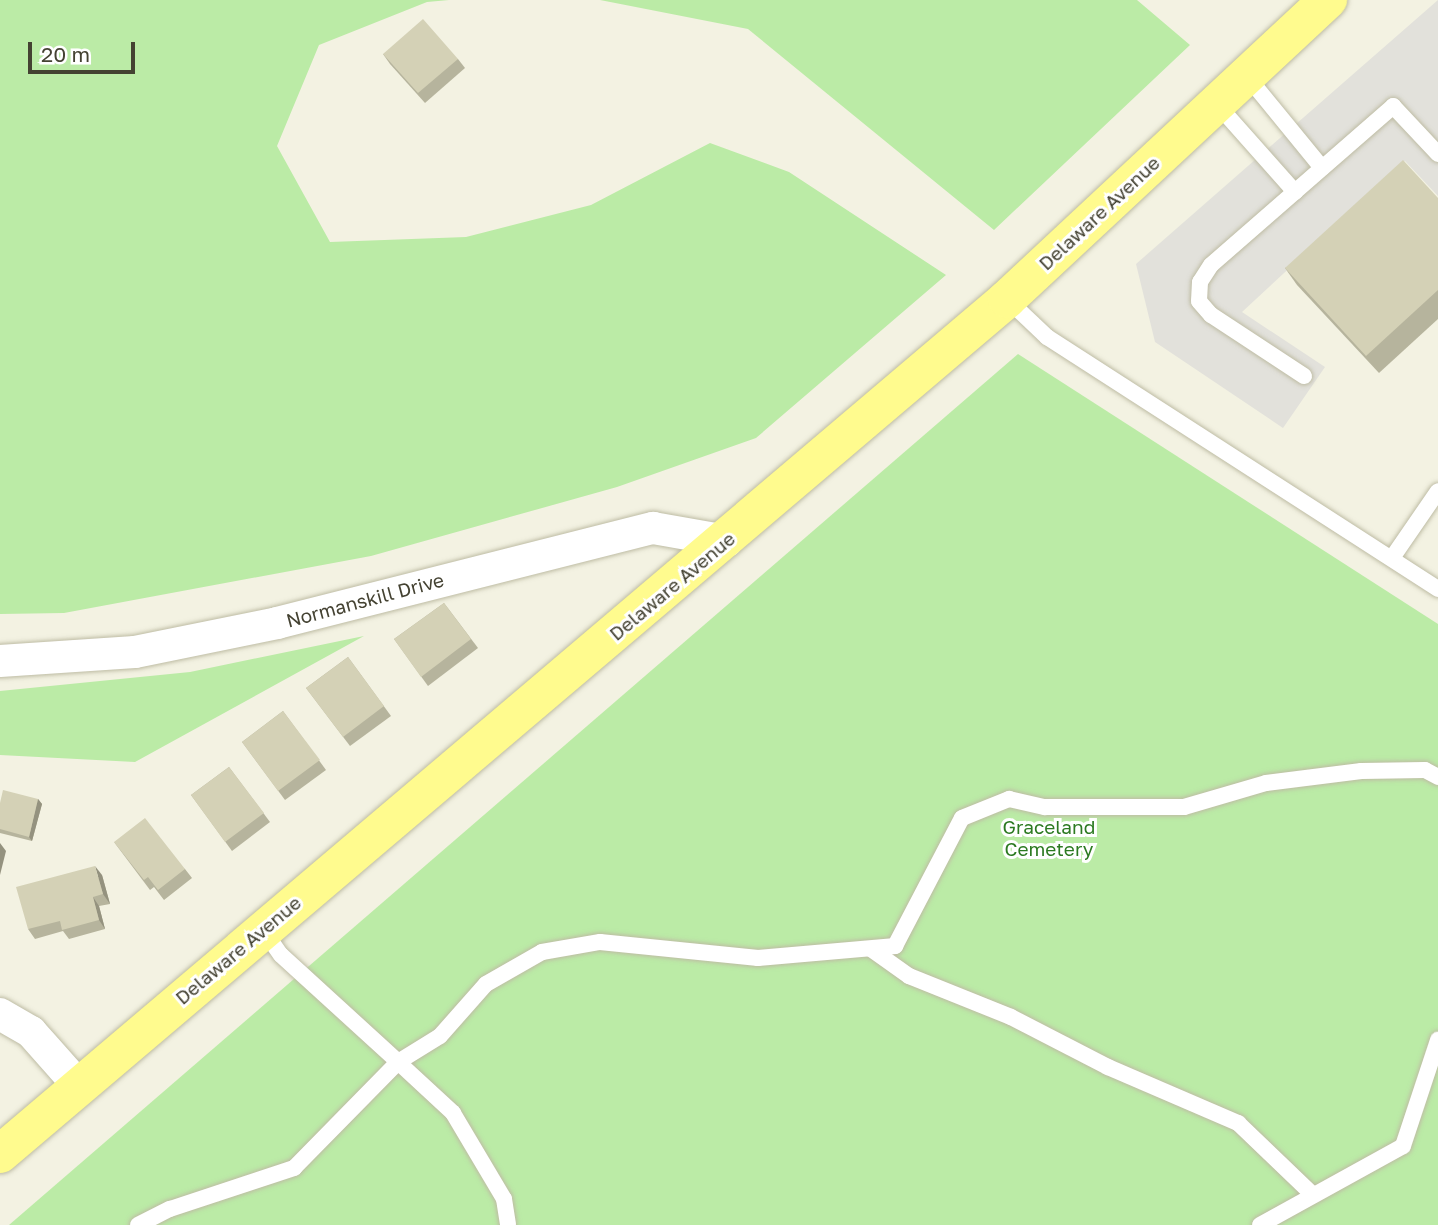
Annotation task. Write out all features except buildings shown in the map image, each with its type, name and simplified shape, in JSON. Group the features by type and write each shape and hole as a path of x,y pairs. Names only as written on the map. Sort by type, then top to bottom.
{"main road":[{"name":"Delaware Avenue","path":"0,1154 262,929 727,541 1007,299 1328,0"}],"street":[{"name":"Normanskill Drive","path":"0,661 161,647 277,623 653,528 727,541"},
{"path":"0,1014 31,1032 79,1086"}],"lane":[{"path":"1246,75 1322,168"},
{"path":"1216,103 1295,192"},
{"path":"1304,376 1210,315 1199,301 1200,282 1211,265 1393,106 1438,154"},
{"path":"1007,299 1047,337 1438,589"},
{"path":"1392,558 1438,491"},
{"path":"138,1225 170,1209 294,1168 398,1062 440,1036 486,984 542,952 600,942 758,958 895,946 962,818 1009,799 1045,807 1184,807 1279,781 1361,771 1425,770 1438,777"},
{"path":"262,929 281,955 453,1113 504,1199 508,1225"},
{"path":"871,949 909,976 1011,1017 1108,1067 1238,1123 1313,1195"},
{"path":"1260,1225 1403,1146 1438,1040"}],"green space":[{"path":"0,0 449,0 427,2 319,45 277,146 330,242 466,237 591,205 710,143 789,172 946,275 756,438 617,487 371,556 64,613 0,614"},
{"path":"600,0 1137,0 1190,45 994,230 748,29"},
{"name":"Graceland Cemetery","path":"1018,354 1438,624 1438,1225 9,1225"},
{"path":"364,636 135,762 0,755 0,691 190,672"}],"shaded area":[{"path":"1438,0 1438,196 1405,161 1242,312 1325,367 1283,428 1155,342 1136,264"}]}
